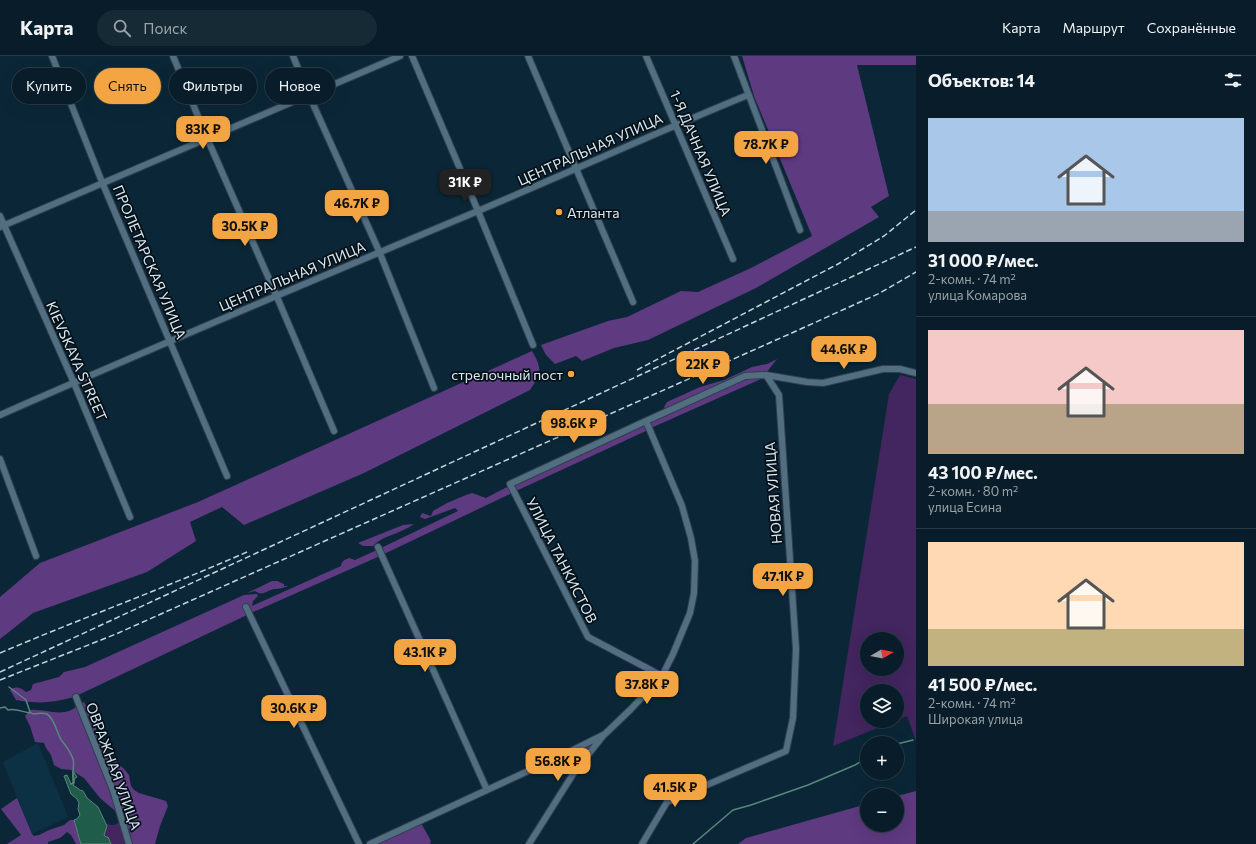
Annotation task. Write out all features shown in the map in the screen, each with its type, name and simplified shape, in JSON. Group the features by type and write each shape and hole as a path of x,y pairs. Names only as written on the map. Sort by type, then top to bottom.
{"street":[{"name":"ПРОЛЕТАРСКАЯ УЛИЦА","path":"52,56 102,182 227,476"},
{"path":"173,56 334,431"},
{"path":"293,56 298,68"},
{"path":"335,84 400,56"},
{"path":"412,56 533,345"},
{"path":"528,56 633,302"},
{"name":"1-Я ДАЧНАЯ УЛИЦА","path":"646,56 733,259"},
{"path":"734,56 800,230"},
{"name":"ЦЕНТРАЛЬНАЯ УЛИЦА","path":"0,415 170,340 277,297 379,251 478,211 675,125 748,95"},
{"path":"2,226 288,104"},
{"path":"313,104 379,251 434,388"},
{"name":"KIEVSKAYA STREET","path":"0,216 2,226 74,382 130,517"},
{"path":"529,844 576,771 605,734 662,676 690,613 694,593 695,561 690,531 682,506 646,420 745,376 766,375 807,382 823,383 883,369 900,369 916,373"},
{"name":"НОВАЯ УЛИЦА","path":"642,844 667,802 786,751 793,718 796,649 779,395 766,375"},
{"name":"УЛИЦА ТАНКИСТОВ","path":"646,420 510,484 588,637 662,676"},
{"path":"0,459 36,556"},
{"path":"378,547 487,790"},
{"path":"246,607 359,844"},
{"name":"ОВРАЖНАЯ УЛИЦА","path":"76,697 113,790 129,844"},
{"path":"370,844 605,734"}],"shaded area":[{"path":"742,56 916,56 916,65 857,65 889,196 871,207 879,217 756,288 648,340 614,348 582,361 576,356 555,364 546,355 541,345 608,321 627,317 681,291 698,292 751,268 812,236 754,96"},
{"path":"532,351 538,362 539,375 530,390 364,473 244,525 222,507 190,522 196,541 147,572 33,613 0,639 0,597 40,563 198,502"},
{"path":"777,359 766,373 745,374 666,410 664,407 667,402 700,387 724,380 752,367 767,364"},
{"path":"900,375 916,379 916,741 907,716 904,717 904,684 860,684 860,728 878,728 833,746 889,394"},
{"path":"762,377 761,379 651,428 648,422 745,378"},
{"path":"645,423 648,430 516,491 513,485"},
{"path":"509,486 512,493 384,554 381,548 458,511 455,508 425,519 420,517 422,513 431,516 433,511 466,495 472,493 486,498"},
{"path":"414,524 382,539 373,546 363,546 358,543 403,525"},
{"path":"377,550 380,556 251,613 246,605 243,606 247,615 74,697 59,701 24,701 16,700 10,690 20,688 26,692 31,690 33,684 59,677 64,672 85,667 244,595 257,594 258,596 253,601 252,606 341,566 345,560 349,558 355,560"},
{"path":"272,581 277,581 284,584 284,586 288,586 263,593 258,593 255,591 247,593"},
{"path":"84,702 96,724 96,735 101,746 129,775 131,786 134,790 139,793 166,801 168,806 155,844 133,844 129,830 124,827 127,821 100,798 84,778 71,770 61,769 54,765 51,755 44,743 35,742 25,716 30,710 65,712"},
{"path":"598,740 576,768 568,755"},
{"path":"38,743 68,817 32,834 3,762"},
{"path":"73,771 77,777 75,778 73,785 83,791 87,798 98,807 107,826 104,835 108,837 111,844 81,844 74,820 80,815 78,809 79,803 71,794 64,776 67,775 71,784 73,782"},
{"path":"916,791 916,844 738,844 746,838 860,806 860,832 904,832 904,794"},
{"path":"17,798 34,836 64,825 70,820 74,820 81,844 76,844 71,835 67,832 60,838 48,842 48,844 7,844 21,835 1,809"},
{"path":"120,822 127,844 111,844 108,837 104,835 107,825 108,823 110,825 114,825"},
{"path":"421,823 431,841 430,844 376,844"}],"waterway":[{"path":"9,687 26,700 30,712 33,714 47,714 52,719 60,738 73,759 74,783 71,784"},
{"path":"0,708 5,707 8,710 30,713"},
{"path":"904,742 913,740"},
{"path":"693,844 733,810 808,785 860,762"}],"railway":[{"path":"637,370 838,264 884,236 916,210"},
{"path":"0,672 916,247"},
{"path":"0,680 116,634 794,332 880,293 916,272"},
{"path":"0,653 247,552"}],"place":[{"name":"Атланта","path":"559,212"},
{"name":"стрелочный пост","path":"571,374"}]}
